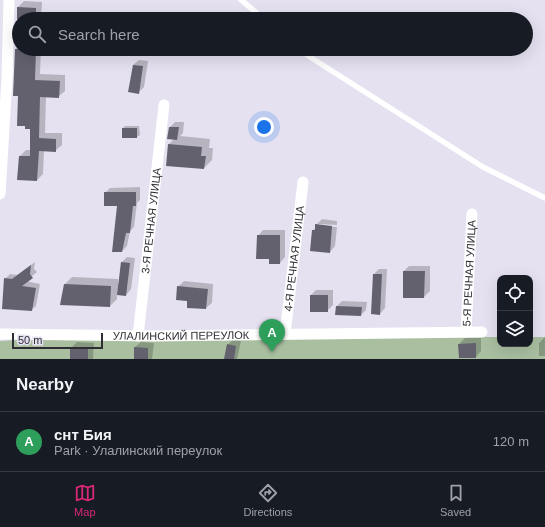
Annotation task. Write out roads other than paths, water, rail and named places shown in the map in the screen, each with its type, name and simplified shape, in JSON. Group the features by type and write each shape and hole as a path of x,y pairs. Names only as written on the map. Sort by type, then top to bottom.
{"street":[{"path":"0,194 7,79 9,0"},
{"name":"3-Я РЕЧНАЯ УЛИЦА","path":"138,336 164,105"},
{"name":"4-Я РЕЧНАЯ УЛИЦА","path":"285,334 303,182"},
{"name":"5-Я РЕЧНАЯ УЛИЦА","path":"466,332 472,214"},
{"name":"УЛАЛИНСКИЙ ПЕРЕУЛОК","path":"0,334 138,336 482,332"}],"lane":[{"path":"241,0 256,12"},
{"path":"309,56 483,167 545,198"}],"place":[{"name":"снт Бия","path":"272,352"}]}
